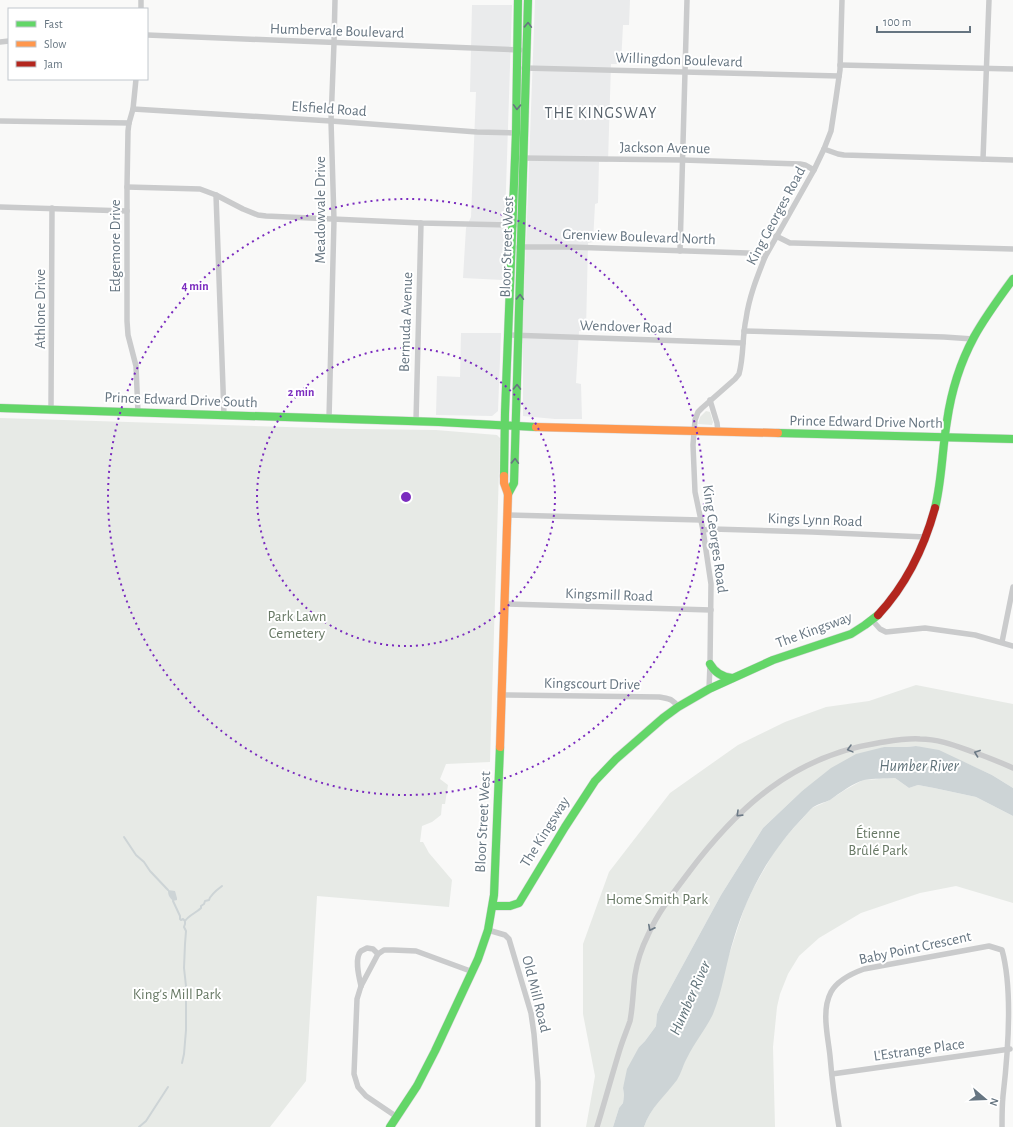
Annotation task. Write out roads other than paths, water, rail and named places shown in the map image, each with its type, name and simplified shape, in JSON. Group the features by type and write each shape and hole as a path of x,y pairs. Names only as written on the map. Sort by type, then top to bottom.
{"street":[{"name":"Meadowvale Drive","path":"329,419 334,220 331,121 335,0"},
{"name":"Bloor Street West","path":"508,494 514,483 524,158 520,133 518,0"},
{"name":"Bloor Street West","path":"390,1127 408,1101 427,1068 473,972 483,947 493,906 498,815 508,515 508,494 504,483 505,426 515,157 520,133 527,68 528,0"},
{"path":"680,251 687,0"},
{"name":"King Georges Road","path":"709,689 712,584 695,492 693,431 695,420 698,412 739,374 746,318 752,291 765,257 814,170 824,149 833,122 839,76 842,0"},
{"path":"983,159 989,0"},
{"name":"Humbervale Boulevard","path":"148,35 527,50"},
{"path":"840,65 1013,69"},
{"name":"Willingdon Boulevard","path":"518,68 839,76"},
{"name":"Edgemore Drive","path":"136,80 133,109 129,123 127,211 128,330 136,366 138,413"},
{"name":"Elsfield Road","path":"133,109 478,132 520,133"},
{"path":"0,121 129,123"},
{"path":"824,149 844,155 1013,160"},
{"name":"Jackson Avenue","path":"515,157 800,164 814,170"},
{"path":"127,187 200,189 258,215 334,220 522,225"},
{"path":"216,195 224,415"},
{"path":"0,207 127,211"},
{"name":"Athlone Drive","path":"51,410 52,208"},
{"name":"Bermuda Avenue","path":"416,421 421,223"},
{"path":"776,236 790,243 1013,249"},
{"name":"Grenview Boulevard North","path":"512,247 569,247 747,253 765,257"},
{"name":"The Kingsway","path":"493,906 513,906 519,903 595,781 650,728 678,707 732,678 773,660 852,634 872,620 889,602 908,578 919,554 937,502 948,411 961,367 973,339 1013,278"},
{"path":"744,331 936,336 973,339"},
{"name":"Wendover Road","path":"509,335 743,343"},
{"path":"710,400 717,423 718,432"},
{"name":"Prince Edward Drive South","path":"0,408 416,421 516,426"},
{"name":"Prince Edward Drive North","path":"516,426 1013,439"},
{"path":"508,515 701,520"},
{"name":"Kings Lynn Road","path":"703,530 812,532 925,537"},
{"path":"1002,642 1013,588"},
{"name":"Kingsmill Road","path":"505,604 711,610"},
{"path":"872,620 880,629 886,632 925,628 975,635 1013,646"},
{"path":"710,664 719,675 732,678"},
{"name":"Kingscourt Drive","path":"502,695 659,697 674,701 678,707"},
{"path":"597,1127 632,1012 635,974 647,936 666,904 703,853 723,830 756,798 789,775 826,756 859,746 904,739 918,738 942,742 1013,768"},
{"name":"Old Mill Road","path":"488,930 505,935 509,939 531,1013 537,1059 538,1127"},
{"name":"Baby Point Crescent","path":"839,1127 826,1024 826,1011 828,1000 836,986 864,969 989,946 1002,950 1007,959 1011,980 1012,1010 1010,1049"},
{"path":"361,986 357,966 358,956 361,951 367,948 373,949 378,954"},
{"path":"397,1117 366,1096 358,1087 354,1074 357,999 361,986 378,954 384,950 416,951 473,972"},
{"path":"1002,1127 1003,1098 1010,1049"},
{"name":"L'Estrange Place","path":"832,1074 1010,1049"}],"water":[{"name":"Humber River","path":"916,746 939,750 992,775 1013,788 1013,816 976,797 918,785 909,788 895,778 860,781 830,800 813,807 778,848 768,862 752,891 739,922 713,1014 690,1052 677,1080 654,1108 644,1127 613,1127 619,1108 623,1103 623,1088 627,1069 639,1047 656,1026 657,1014 660,1007 721,895 763,828 802,791 831,768 856,754 884,747"},
{"path":"168,890 175,891 177,900 172,900 169,896"}],"waterway":[{"path":"124,837 136,855 168,890"},
{"path":"182,1063 186,1030 186,986 184,968 186,931 184,927 185,921 188,917 201,908 205,901 209,900 212,895 222,886"},
{"path":"173,901 180,919 185,921"},
{"path":"139,1127 146,1121 168,1087"}],"district":[{"name":"THE KINGSWAY","path":"601,113"}],"park label":[{"name":"Park Lawn Cemetery","path":"297,624"},
{"name":"Étienne Brûlé Park","path":"878,842"},
{"name":"Home Smith Park","path":"657,899"},
{"name":"King's Mill Park","path":"177,994"}]}
